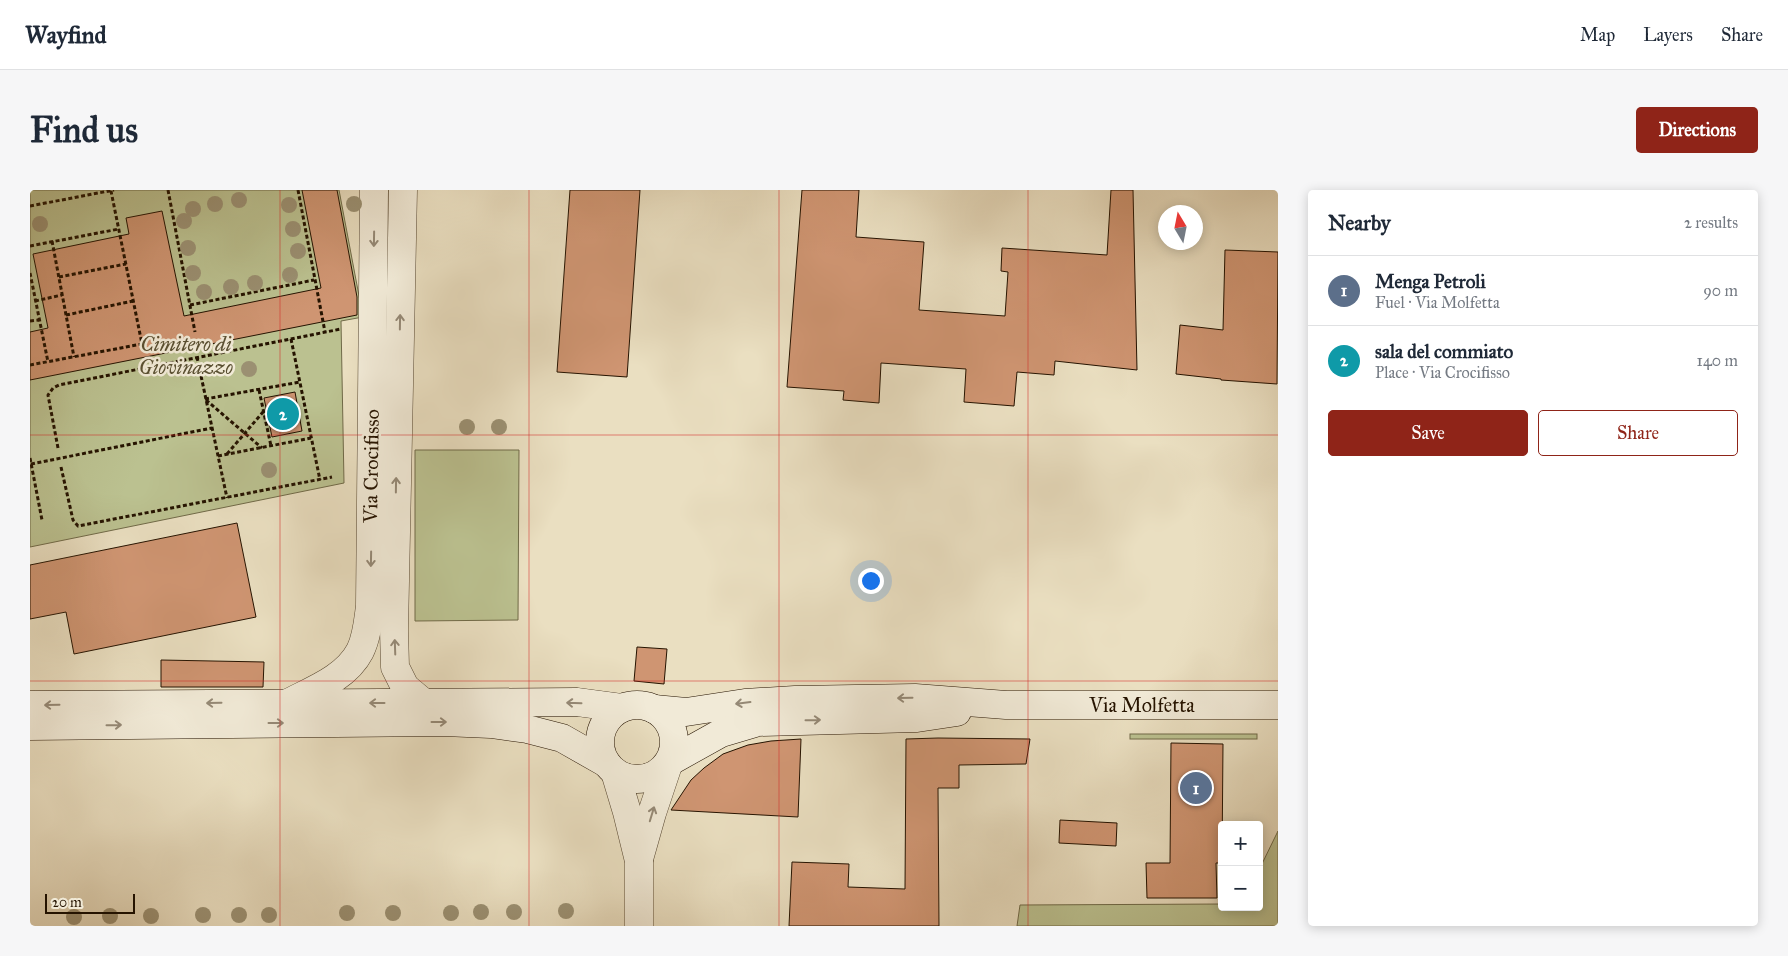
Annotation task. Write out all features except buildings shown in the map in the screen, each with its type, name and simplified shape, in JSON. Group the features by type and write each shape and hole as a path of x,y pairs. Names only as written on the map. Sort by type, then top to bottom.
{"main road":[{"name":"Via Crocifisso","path":"288,703 322,686 343,672 360,652 367,630 370,606 374,190"},
{"name":"Via Crocifisso","path":"403,190 394,630 396,667 405,687 424,703"},
{"path":"30,705 577,702 622,708 638,705 654,709 686,712 745,703 795,700 906,698 1006,705"},
{"name":"Via Molfetta","path":"1006,705 1278,704"},
{"path":"30,726 444,722 491,724 527,729 562,738 610,768 638,780 650,778 661,772 669,762 721,733 758,722 917,718 1006,705"},
{"path":"622,708 604,726 600,738 601,751 610,768 627,812 639,861 639,926"},
{"path":"639,861 652,813 673,754 675,741 672,728 664,716 654,709"}],"path":[{"path":"30,205 113,190 142,344 30,365"},
{"path":"168,190 196,332"},
{"path":"298,190 325,332"},
{"path":"30,246 119,229"},
{"path":"52,242 74,357"},
{"path":"59,277 126,264"},
{"path":"30,273 48,362"},
{"path":"190,305 315,280"},
{"path":"36,301 62,295"},
{"path":"66,315 133,301"},
{"path":"30,321 39,320"},
{"path":"58,448 48,395 53,388 59,385 341,329"},
{"path":"291,339 320,480"},
{"path":"197,357 227,498"},
{"path":"206,399 300,382"},
{"path":"259,390 270,446"},
{"path":"206,399 262,448"},
{"path":"227,455 264,412"},
{"path":"31,464 212,428"},
{"path":"218,456 311,438"},
{"path":"30,458 42,520"},
{"path":"61,467 73,520 78,526 332,477"}],"green space":[{"name":"Cimitero di Giovinazzo","path":"30,190 339,190 363,317 341,321 344,483 30,547"},
{"path":"415,450 519,450 518,620 415,621"},
{"path":"1130,734 1257,734 1257,739 1130,739"},
{"path":"1278,831 1278,926 1017,926 1020,905 1218,904 1218,911 1263,911 1263,862"}],"place":[{"name":"sala del commiato","path":"283,414"},
{"name":"Menga Petroli","path":"1196,788"}]}
